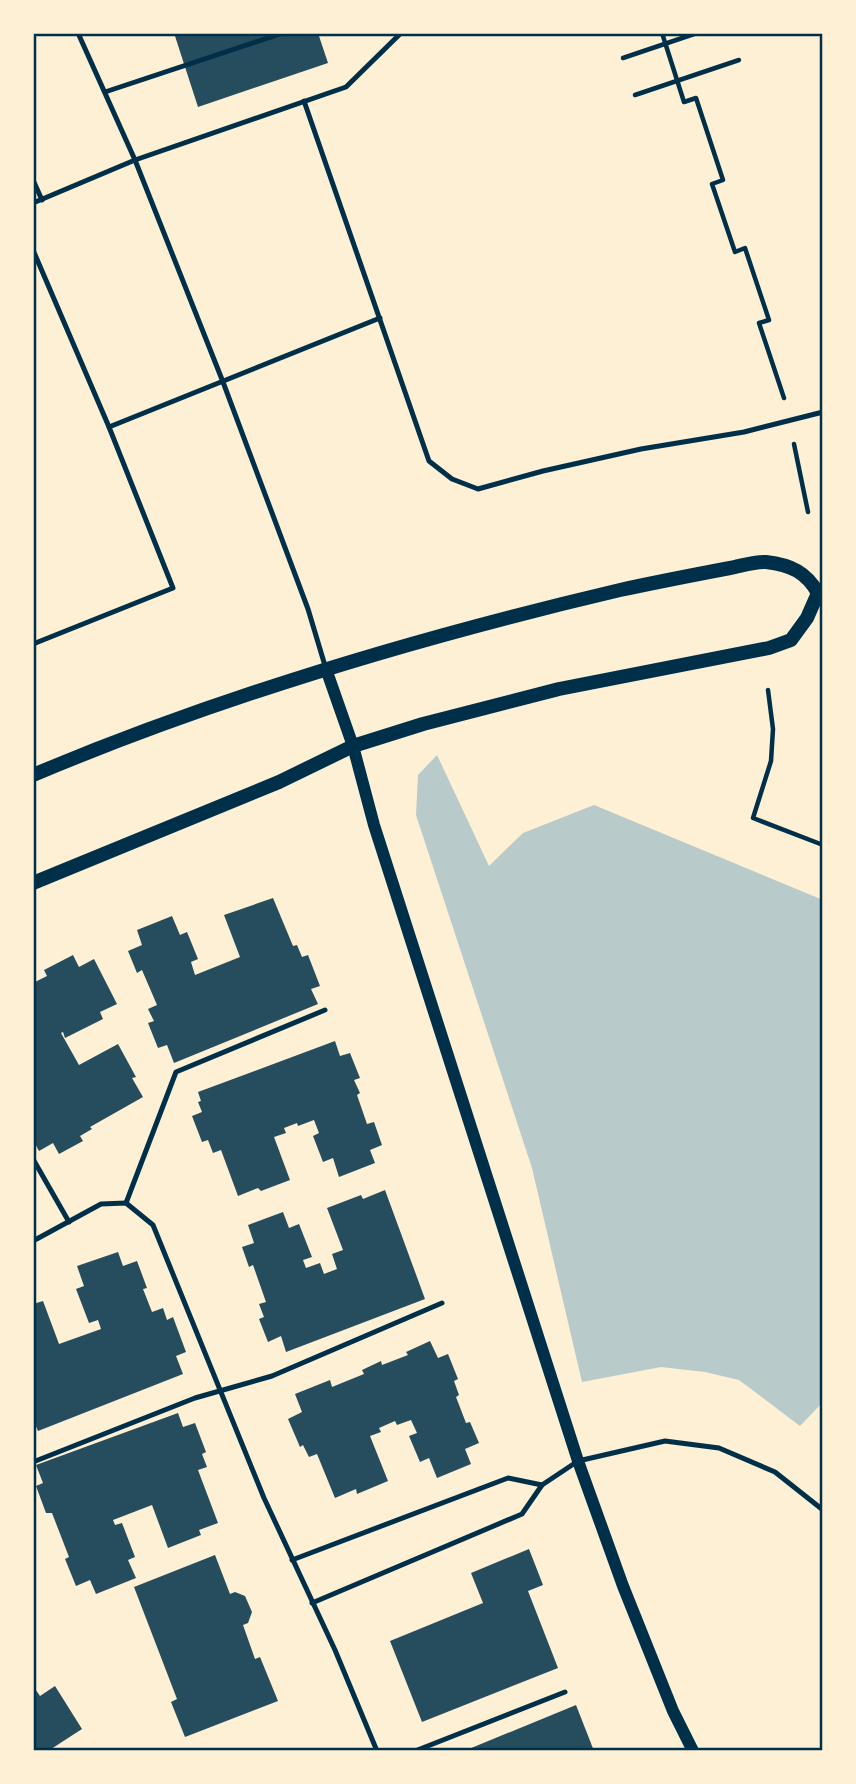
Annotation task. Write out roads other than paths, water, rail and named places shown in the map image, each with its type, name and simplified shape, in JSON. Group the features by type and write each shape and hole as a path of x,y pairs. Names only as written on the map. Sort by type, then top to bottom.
{"main road":[{"path":"33,775 209,707 326,669 420,640 569,602 764,561 790,567 809,578 820,593 791,640 769,648 559,689 352,746 279,782 33,883"}],"street":[{"path":"326,669 578,1461 623,1586 673,1711 693,1751"}],"lane":[{"path":"78,33 135,160 223,382 308,609 326,669"},
{"path":"105,92 283,33"},
{"path":"33,203 135,160 346,87 399,33"},
{"path":"304,101 429,461 452,479 478,489 640,449 744,432 823,412"},
{"path":"33,180 42,200"},
{"path":"33,250 109,427 173,588 33,644"},
{"path":"109,427 380,318"},
{"path":"126,1203 176,1072 325,1010"},
{"path":"33,1159 69,1222"},
{"path":"33,1241 102,1205 126,1203 153,1224 220,1391 377,1751"},
{"path":"33,1462 195,1398 272,1376 442,1303"},
{"path":"313,1603 522,1514 542,1485 578,1461 665,1441 719,1448 775,1472 823,1510"},
{"path":"292,1560 508,1478 542,1485"},
{"path":"415,1751 565,1692"}]}
